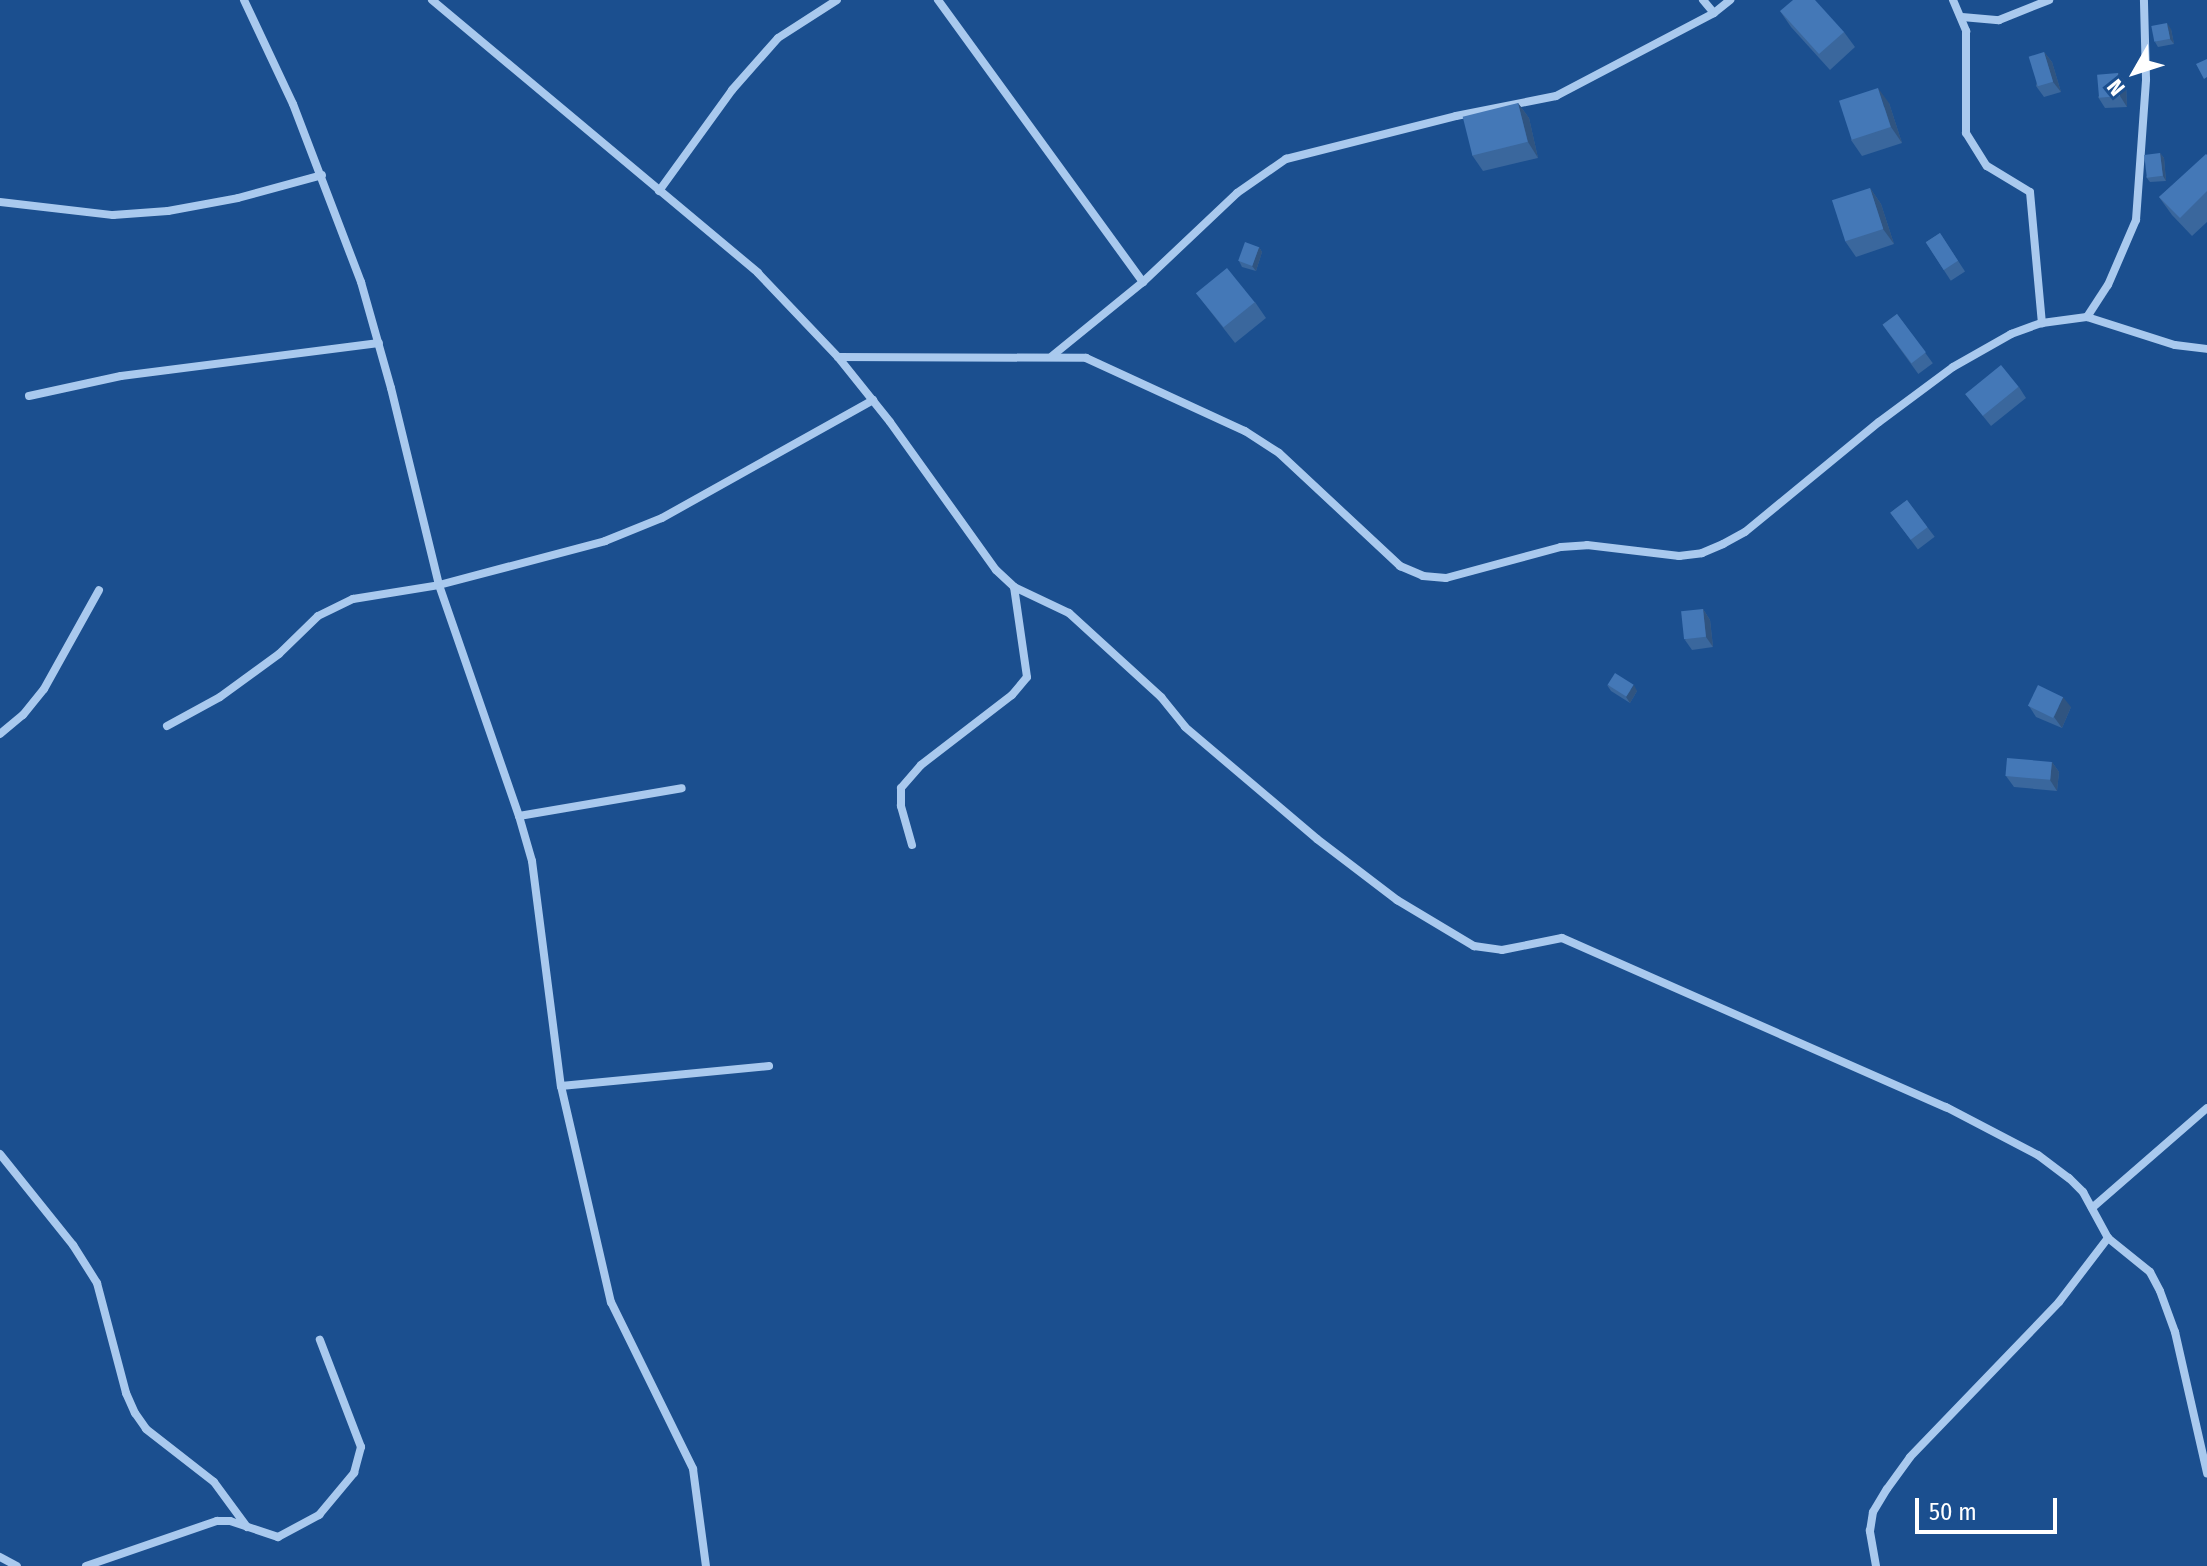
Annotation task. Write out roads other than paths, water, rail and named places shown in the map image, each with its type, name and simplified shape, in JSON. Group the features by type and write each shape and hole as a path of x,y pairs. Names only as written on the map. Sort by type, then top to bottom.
{"street":[{"path":"244,0 322,175 379,343 439,585 519,816 532,861 561,1086 611,1302 693,1469 706,1566"},
{"path":"432,0 758,273 838,357 873,400 996,570 1014,587 1069,613 1161,697 1185,727 1317,839 1397,900 1474,946 1502,950 1562,938 1946,1107 2038,1155 2069,1178 2092,1208 2108,1238 2150,1272 2160,1291 2175,1332 2207,1473"},
{"path":"659,191 732,90 778,38 837,0"},
{"path":"938,0 1143,282"},
{"path":"1703,0 1714,13"},
{"path":"1052,356 1143,282 1237,193 1286,159 1442,120 1556,96 1714,13 1730,0"},
{"path":"1953,0 1966,31 1966,133 1987,166 2030,192 2042,323"},
{"path":"1962,17 1999,20 2049,0"},
{"path":"2087,317 2108,285 2136,220 2146,79 2144,0"},
{"path":"0,202 113,215 155,212 238,198 322,175"},
{"path":"838,357 1052,356 1097,363 1245,431 1279,453 1400,566 1423,576 1446,578 1561,547 1587,545 1679,556 1702,553 1745,532 1854,442 1953,367 2011,334 2042,323 2087,317 2175,345 2207,349"},
{"path":"29,396 121,376 379,343"},
{"path":"167,726 220,697 279,654 318,616 353,599 439,585 605,541 662,518 873,400"},
{"path":"912,845 901,806 901,788 921,765 1012,695 1027,677 1014,587"},
{"path":"0,734 23,715 44,689 99,590"},
{"path":"519,816 682,788"},
{"path":"561,1086 769,1066"},
{"path":"2092,1208 2207,1108"},
{"path":"0,1154 73,1245 97,1283 126,1393 135,1413 146,1429 214,1482 247,1527"},
{"path":"1876,1566 1870,1531 1873,1512 1887,1489 1910,1457 2059,1302 2108,1238"},
{"path":"86,1566 217,1521 278,1537 319,1515 354,1473 361,1447 320,1340"},
{"path":"0,1557 17,1566"}]}
